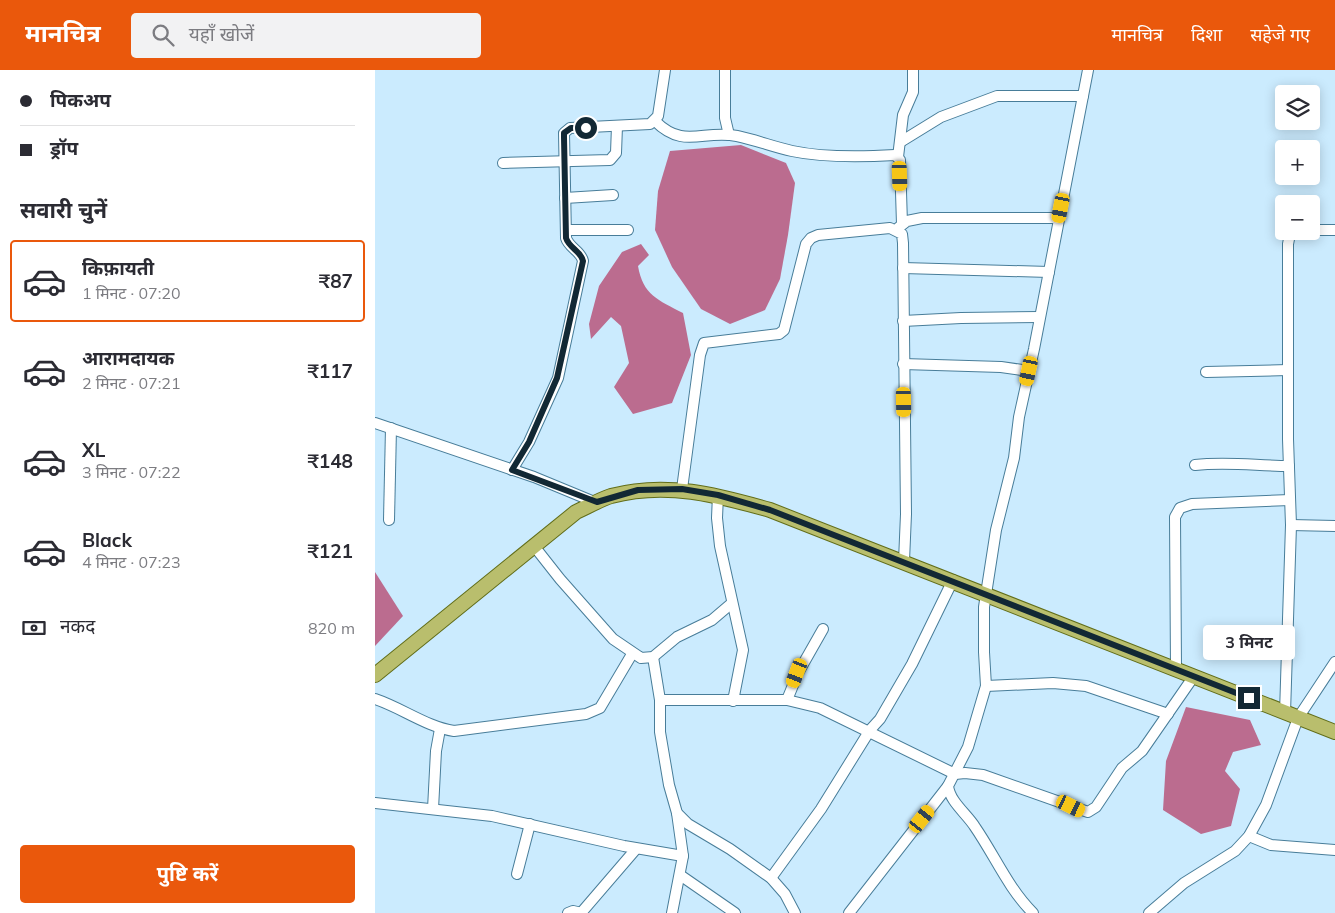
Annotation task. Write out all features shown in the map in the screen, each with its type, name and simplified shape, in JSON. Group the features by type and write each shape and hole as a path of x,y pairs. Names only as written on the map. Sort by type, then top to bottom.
{"main road":[{"path":"375,675 576,512 597,502 638,490 682,489 718,495 770,510 953,580 1335,732"}],"street":[{"path":"512,470 529,442 557,378 583,261 582,257 568,243 566,230 564,137 567,130 645,125 655,120 660,108 665,70"},
{"path":"725,70 725,112 729,135"},
{"path":"903,562 906,514 903,268 902,234 899,227 900,160 898,157 903,115 913,92 913,70"},
{"path":"849,913 948,786 968,747 986,686 983,625 996,530 1014,458 1019,417 1088,70"},
{"path":"901,141 941,117 997,96 1083,96"},
{"path":"655,120 671,134 679,136 729,135 795,152 862,157 898,157"},
{"path":"503,163 564,162 614,158 617,153 617,126"},
{"path":"565,198 613,195"},
{"path":"682,489 699,355 704,342 779,334 785,330 806,244 811,238 826,234 899,227 907,221 922,218 1059,218"},
{"path":"566,230 628,230"},
{"path":"1320,230 1335,230"},
{"path":"1149,913 1184,883 1235,851 1249,836 1266,805 1292,716 1288,240"},
{"path":"903,268 1049,272"},
{"path":"903,322 961,318 1039,317"},
{"path":"903,364 1001,367 1029,371"},
{"path":"1206,372 1288,370"},
{"path":"375,423 512,470 597,502"},
{"path":"389,520 391,428"},
{"path":"1195,465 1223,462 1289,466"},
{"path":"718,495 719,546 743,650 733,701"},
{"path":"1176,669 1175,516 1180,508 1192,504 1290,500"},
{"path":"1291,525 1335,526"},
{"path":"534,546 560,579 613,639 632,654 641,658 653,657 677,637 712,620 732,603"},
{"path":"771,878 821,809 870,730 880,719 912,664 953,580"},
{"path":"787,700 797,673 823,630"},
{"path":"375,699 409,713 440,729 454,731 594,712 600,708 632,654"},
{"path":"653,657 661,700 660,732 669,785 677,813 683,856 672,913"},
{"path":"1292,716 1335,662"},
{"path":"661,700 787,700 820,708 870,730 955,774 983,775 1088,812 1096,807 1122,768 1141,752 1194,676"},
{"path":"986,686 1053,683 1086,686 1168,714"},
{"path":"433,809 436,751 440,729"},
{"path":"948,786 951,797 976,827 1005,878 1033,913"},
{"path":"375,803 492,816 637,848 683,856"},
{"path":"677,813 688,824 731,848 771,878 785,894 795,913"},
{"path":"517,874 530,824"},
{"path":"1249,836 1271,845 1335,850"},
{"path":"568,913 581,913 637,848"},
{"path":"680,875 735,913"}],"shaded area":[{"path":"741,145 786,163 795,183 780,279 765,310 730,324 701,309 672,267 655,230 658,191 670,151"},
{"path":"641,244 649,255 638,266 640,276 653,296 683,313 691,355 672,403 633,414 614,387 629,363 621,326 611,317 591,339 589,324 599,286 622,252"},
{"path":"375,572 403,616 375,646"},
{"path":"1186,707 1250,720 1261,745 1233,752 1225,771 1240,789 1231,826 1201,834 1163,810 1166,761"}],"route":[{"path":"586,128 571,128 564,133 566,238 570,247 580,254 583,261 553,390 529,442 512,470 534,476 597,502 638,490 682,489 718,495 770,510 1034,612 1249,698"}]}
